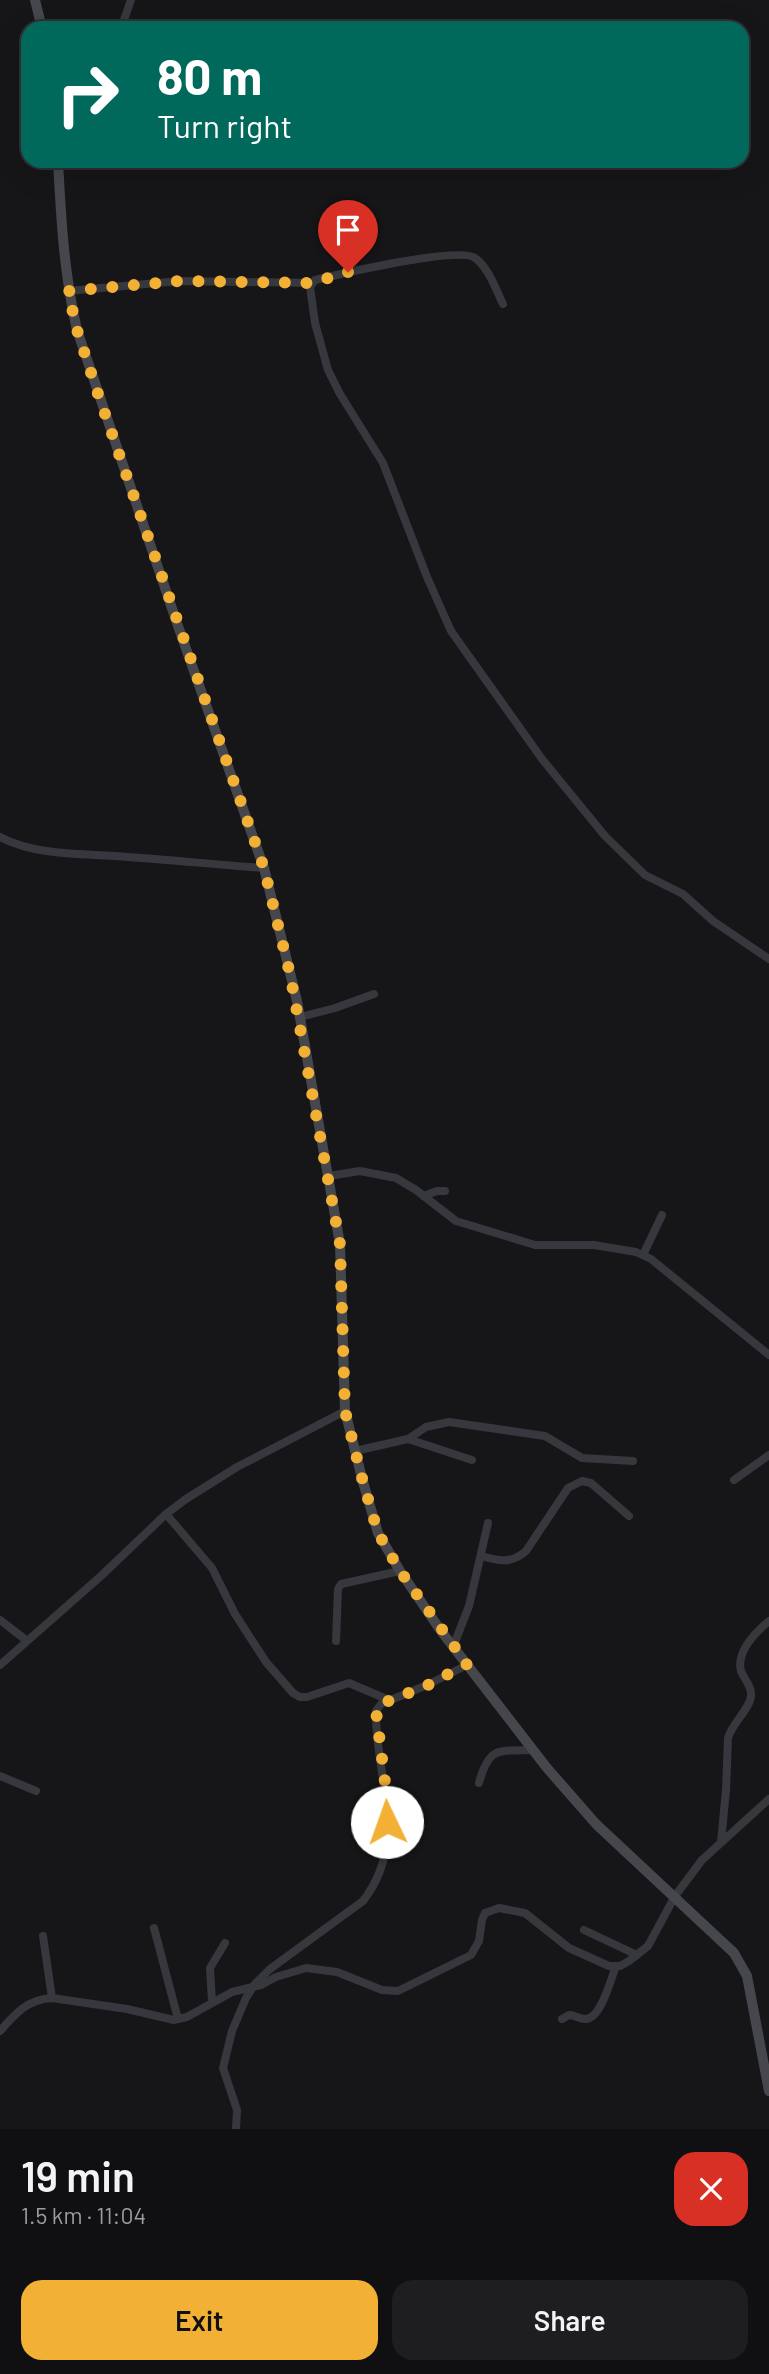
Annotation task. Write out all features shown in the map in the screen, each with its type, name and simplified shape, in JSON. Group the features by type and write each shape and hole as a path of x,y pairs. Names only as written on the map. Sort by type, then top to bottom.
{"street":[{"path":"35,0 40,21"},
{"path":"124,21 131,0"},
{"path":"58,168 68,291 77,330 264,868 300,1017 340,1244 345,1411 378,1533 400,1571 453,1647 533,1750 596,1824 734,1953 747,1976 769,2091"},
{"path":"68,291 180,281 312,283 371,267 458,254 476,258 503,304"},
{"path":"312,283 310,293 314,323 328,370 383,463 427,577 452,631 542,759 604,836 645,874 683,894 713,922 769,960"},
{"path":"0,837 23,846 80,855 264,868"},
{"path":"300,1017 374,994"},
{"path":"329,1176 360,1171 396,1178 456,1221 535,1245 594,1245 642,1255 709,1305 769,1355"},
{"path":"424,1196 445,1191"},
{"path":"642,1255 662,1215"},
{"path":"0,1665 101,1576 166,1514 237,1466 345,1411"},
{"path":"355,1451 408,1439 435,1424 464,1423 545,1436 582,1458 634,1461"},
{"path":"408,1439 472,1460"},
{"path":"734,1480 769,1455"},
{"path":"481,1556 502,1562 519,1558 568,1488 582,1481 590,1483 629,1516"},
{"path":"166,1514 212,1568 235,1614 266,1662 293,1693 307,1698 349,1683 389,1700"},
{"path":"453,1647 469,1606 488,1523"},
{"path":"336,1641 338,1589 341,1584 400,1571"},
{"path":"0,1619 26,1640"},
{"path":"721,1842 728,1738 751,1695 740,1661 755,1634 769,1621"},
{"path":"236,2129 237,2110 223,2068 232,2031 246,1998 254,1985 270,1969 363,1901 381,1870 387,1846 387,1798 376,1711 381,1704 428,1685 467,1664"},
{"path":"479,1783 487,1760 492,1755 504,1751 533,1750"},
{"path":"0,1776 36,1791"},
{"path":"0,2031 17,2012 31,2003 52,1998 127,2009 174,2020 187,2017 232,1992 261,1985 289,1972 306,1968 352,1977 382,1990 398,1991 471,1955 479,1941 485,1913 499,1908 525,1913 569,1948 609,1966 616,1966 637,1955 655,1935 675,1896 702,1860 769,1799"},
{"path":"154,1928 178,2019"},
{"path":"584,1930 637,1955"},
{"path":"43,1936 52,1998"},
{"path":"212,2002 211,1968 225,1943"},
{"path":"562,2019 569,2015 586,2019 592,2017 602,2005 616,1966"}],"route":[{"path":"348,272 312,283 180,281 68,291 77,330 97,391 264,868 297,1001 340,1244 345,1411 363,1482 378,1533 400,1571 467,1664 428,1685 381,1704 376,1711 375,1721 387,1798 387,1822"}]}
